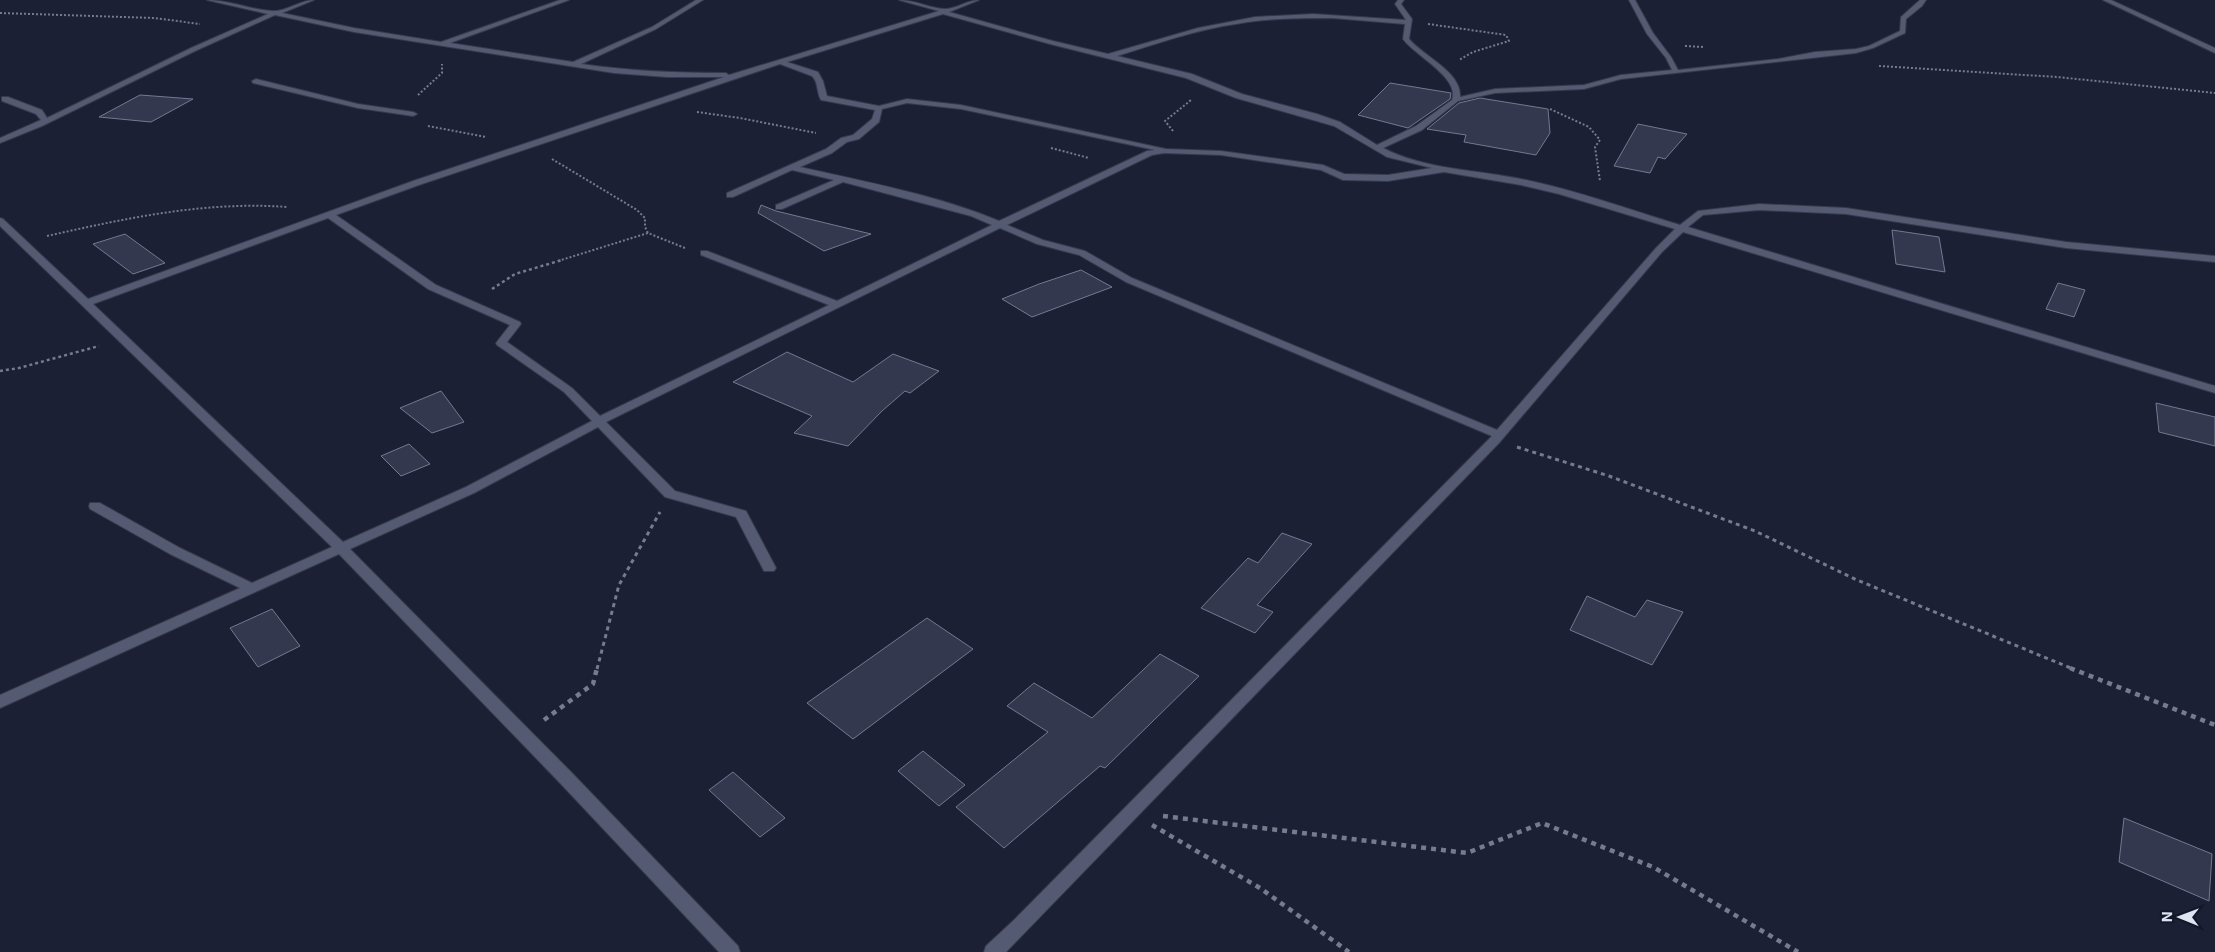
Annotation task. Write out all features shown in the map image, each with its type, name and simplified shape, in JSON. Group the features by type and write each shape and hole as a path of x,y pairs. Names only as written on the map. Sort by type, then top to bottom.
{"street":[{"path":"210,0 272,14 439,44 614,71 667,75 737,75"},
{"path":"0,141 272,14 311,0"},
{"path":"439,44 480,32 566,0"},
{"path":"575,64 654,28 700,0"},
{"path":"902,0 1052,43 1189,76 1239,96 1286,107 1337,124 1390,155 1444,169 1529,184 1617,209 2215,390"},
{"path":"87,304 416,183 737,75 944,12 976,0"},
{"path":"1401,0 1398,4 1399,8 1409,19 1406,39 1408,43 1444,71 1456,86 1455,100"},
{"path":"1632,0 1650,34 1669,58 1676,72"},
{"path":"1376,148 1412,133 1432,120 1455,100 1495,91 1584,87 1621,77 1778,61 1815,54 1871,48 1904,32 1903,18 1920,5 1923,0"},
{"path":"2106,0 2215,51"},
{"path":"1108,56 1182,34 1255,19 1339,16 1409,22"},
{"path":"780,62 815,74 819,78 822,87 821,94 824,98 865,107 879,108 907,100 946,104 1054,125 1172,152"},
{"path":"256,81 358,106 413,114"},
{"path":"6,99 39,112 46,121"},
{"path":"730,195 829,151 844,140 856,137 876,120 879,108"},
{"path":"0,702 470,490 598,422 1118,167 1150,154 1172,152 1230,154 1323,168 1343,177 1388,178 1444,169"},
{"path":"793,168 974,214 1040,242 1082,253 1129,280 1497,437"},
{"path":"779,207 841,180"},
{"path":"993,952 1021,926 1497,437 1659,250 1680,229 1701,213 1740,208 1801,208 1846,211 2066,245 2215,259"},
{"path":"328,215 432,287 516,324 501,343 568,390 670,494 741,514 769,568"},
{"path":"0,221 340,547 524,734 731,952"},
{"path":"704,253 838,304"},
{"path":"95,506 175,551 252,588"}],"path":[{"path":"0,13 154,18 206,24"},
{"path":"1409,22 1506,36 1510,39 1501,44 1473,52 1456,61 1444,71"},
{"path":"451,46 443,60 442,73 419,93 413,114 416,121 424,125 530,146 637,210 645,218 645,227 648,233 675,245 704,253"},
{"path":"1875,65 2057,77 2215,93"},
{"path":"1159,148 1174,141 1176,137 1166,121 1183,105 1214,86"},
{"path":"1544,107 1589,127 1600,140 1595,147 1599,180 1603,192 1617,209"},
{"path":"692,111 740,118 844,140"},
{"path":"1049,148 1118,167"},
{"path":"22,241 166,212 216,206 262,204 289,207"},
{"path":"471,303 515,274 648,233"},
{"path":"0,372 125,339"},
{"path":"1497,437 1609,476 1755,531 1857,580 2215,725"},
{"path":"524,734 593,684 619,585 670,494"},
{"path":"1130,812 1260,888 1349,952"},
{"path":"1130,812 1467,853 1542,823 1653,867 1798,952"}],"building":[{"path":"1390,83 1451,93 1450,99 1408,128 1358,115"},
{"path":"140,95 193,99 151,122 99,117"},
{"path":"1480,98 1548,109 1550,133 1536,155 1464,142 1466,135 1427,129 1459,103"},
{"path":"1638,124 1687,134 1665,159 1658,157 1650,173 1614,166"},
{"path":"761,205 776,211 871,234 824,251 758,213"},
{"path":"1892,230 1939,237 1945,272 1896,264"},
{"path":"125,234 165,263 133,274 93,244"},
{"path":"1081,270 1112,287 1032,317 1002,299 1039,284"},
{"path":"2058,283 2085,290 2074,317 2046,309"},
{"path":"787,352 853,382 893,354 939,371 910,393 905,391 882,411 848,446 794,433 812,416 733,382"},
{"path":"441,391 464,422 432,433 400,408"},
{"path":"2156,403 2215,417 2215,446 2159,432"},
{"path":"409,444 430,464 401,476 381,456"},
{"path":"1282,533 1312,544 1257,605 1273,612 1255,633 1201,608 1248,558 1258,563"},
{"path":"1587,596 1635,617 1647,600 1683,612 1652,665 1570,630"},
{"path":"272,609 300,646 258,667 230,628"},
{"path":"927,618 973,649 853,739 807,703"},
{"path":"1160,654 1199,676 1105,768 1100,766 1004,848 956,807 1048,732 1007,706 1034,683 1092,718"},
{"path":"923,751 965,785 939,806 898,771"},
{"path":"733,772 785,818 760,837 709,790"},
{"path":"2124,818 2212,854 2209,901 2119,862"}]}
